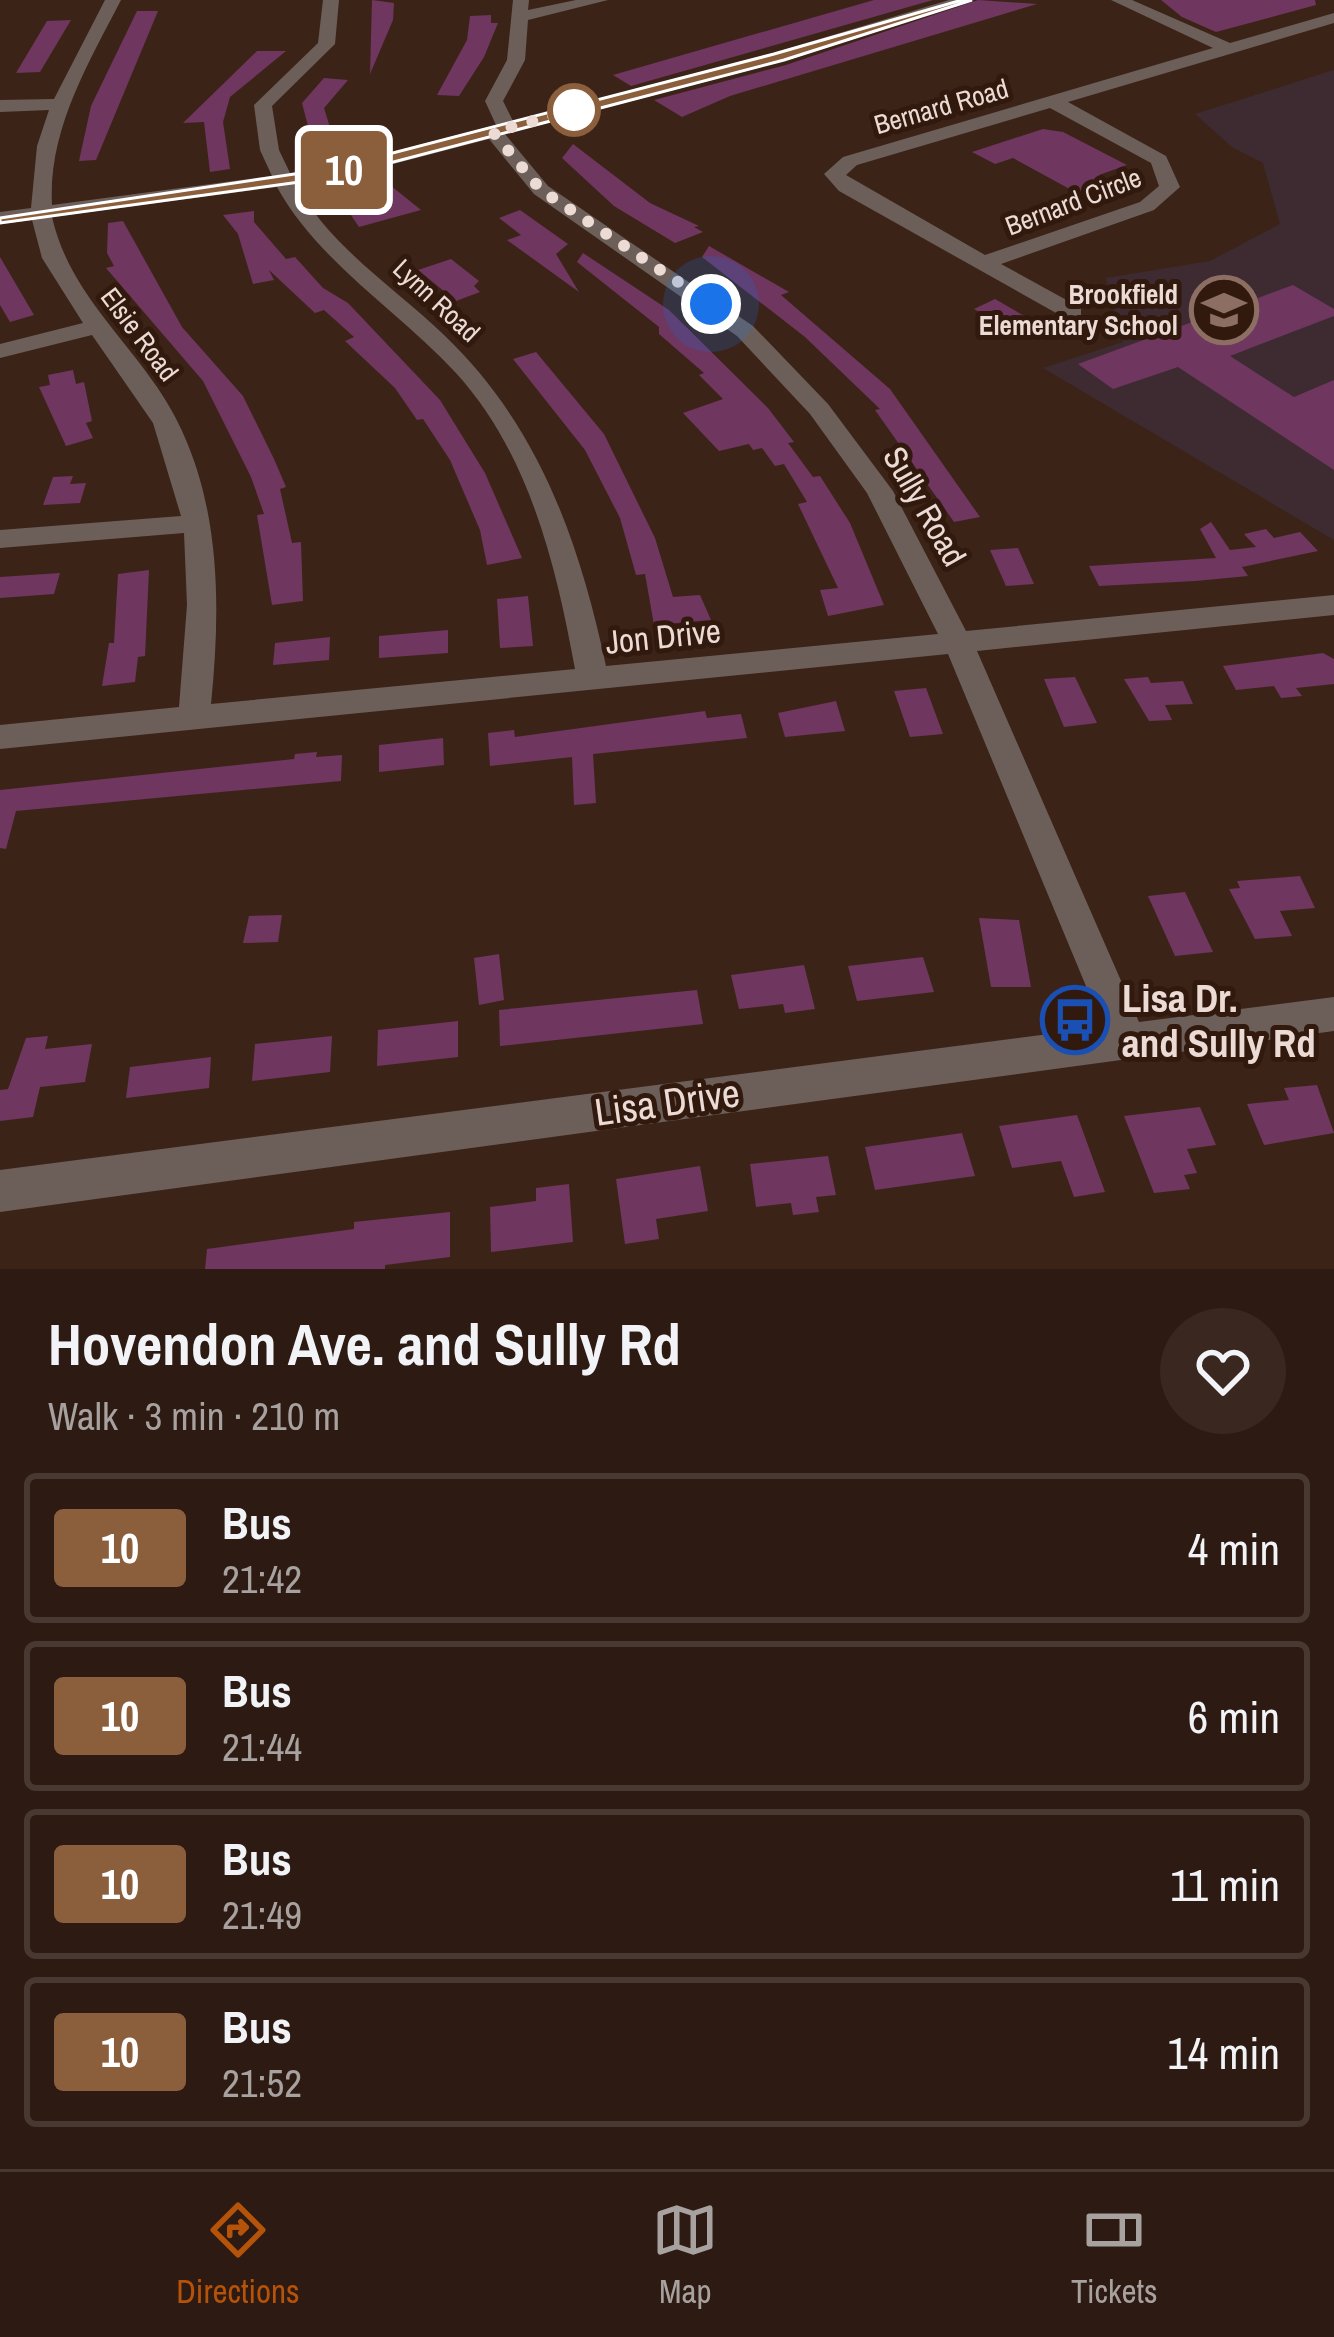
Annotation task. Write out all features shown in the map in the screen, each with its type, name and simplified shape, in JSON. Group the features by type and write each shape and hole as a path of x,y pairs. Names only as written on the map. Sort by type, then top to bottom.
{"street":[{"name":"Elsie Road","path":"113,0 58,104 44,144 41,214 62,276 164,419 198,523 205,628 194,719"},
{"name":"Lynn Road","path":"331,0 326,44 263,105 263,122 284,183 317,229 433,332 492,401 531,468 564,545 593,680"},
{"path":"500,130 494,101 516,60 522,8 600,0"},
{"path":"0,218 284,183 810,48 966,0"},
{"path":"1119,0 1228,49"},
{"name":"Bernard Road","path":"1073,313 846,187 834,174 850,161 1334,18"},
{"name":"Bernard Circle","path":"983,263 1147,206 1170,187 1159,160 1053,101"},
{"path":"0,106 58,104"},
{"name":"Sully Road","path":"500,130 541,190 711,304 797,384 894,513 957,642 1128,1041"},
{"path":"0,351 97,327"},
{"path":"0,539 198,523"},
{"name":"Jon Drive","path":"0,737 1334,605"},
{"name":"Lisa Drive","path":"0,1191 1334,1014"}],"shaded area":[{"name":"Brookfield Elementary School","path":"1334,70 1334,540 1043,368 1123,342 1106,278 1210,261 1280,224 1263,163 1232,147 1195,114"}],"building":[{"path":"372,0 394,3 393,20 370,74"},
{"path":"874,0 933,0 631,86 613,75"},
{"path":"978,0 1037,4 730,96 682,117 654,100 786,65"},
{"path":"1161,0 1315,0 1316,5 1216,32 1182,17"},
{"path":"137,11 158,11 96,160 79,161 91,106"},
{"path":"491,15 491,23 498,23 484,57 459,96 437,95 467,40 470,16"},
{"path":"71,20 40,72 16,73 47,21"},
{"path":"257,51 286,51 230,97 223,122 230,169 210,172 204,122 183,123"},
{"path":"324,78 348,80 324,108 337,150 308,126 302,103"},
{"path":"1043,129 1063,132 1127,165 1099,175 1122,188 1088,199 1013,158 995,164 972,152"},
{"path":"573,144 650,203 703,232 675,243 614,206 562,158"},
{"path":"390,185 421,210 359,227 338,196"},
{"path":"520,210 568,244 556,254 579,292 507,240 521,235 499,218"},
{"path":"254,211 254,222 286,259 295,257 323,288 348,303 440,400 485,473 522,558 487,565 480,530 450,460 423,419 417,420 395,388 345,341 354,337 324,310 315,313 269,270 274,280 253,284 238,234 223,215"},
{"path":"123,221 182,327 243,396 274,459 286,487 280,489 292,543 301,542 303,601 272,605 257,515 264,514 251,477 203,381 106,268 114,266 107,253 108,223"},
{"path":"709,246 789,292 781,295 890,389 980,517 954,522 875,410 880,409 805,337 702,257"},
{"path":"583,253 669,310 768,408 794,442 788,443 813,477 820,476 850,523 884,605 828,616 820,590 838,588 798,504 807,502 784,464 775,466 762,448 753,450 749,444 719,451 683,413 723,399 699,375 704,373 659,334 659,327 577,262"},
{"path":"0,257 34,315 10,322 0,305"},
{"path":"451,259 479,281 474,286 480,292 456,301 418,270"},
{"path":"1293,285 1334,309 1334,316 1230,356 1294,397 1334,380 1334,470 1178,367 1113,389 1078,364"},
{"path":"995,299 1040,325 1017,334 974,309"},
{"path":"536,352 604,434 655,538 673,597 700,595 711,620 654,625 645,574 636,575 620,518 585,450 513,359"},
{"path":"73,370 76,384 84,382 92,421 86,423 93,438 66,446 39,387 50,385 48,375"},
{"path":"73,476 70,484 86,483 80,503 43,505 53,477"},
{"path":"1211,522 1230,550 1256,547 1244,534 1266,529 1274,538 1300,532 1318,551 1242,567 1248,576 1196,581 1099,586 1089,566 1216,558 1200,529"},
{"path":"1018,548 1034,584 1006,586 990,550"},
{"path":"149,570 145,656 138,657 135,682 102,686 109,643 114,643 118,574"},
{"path":"60,573 54,594 0,598 0,577"},
{"path":"528,596 533,646 500,648 497,599"},
{"path":"448,630 448,653 379,658 379,636"},
{"path":"330,637 329,660 273,665 275,643"},
{"path":"1323,653 1334,659 1334,684 1296,688 1302,696 1281,698 1274,686 1236,690 1223,666"},
{"path":"1075,677 1097,723 1064,727 1044,679"},
{"path":"1148,677 1151,683 1183,681 1193,704 1165,705 1172,720 1149,721 1124,679"},
{"path":"926,688 943,734 910,737 894,691"},
{"path":"836,701 845,731 785,737 778,713"},
{"path":"705,711 707,718 741,714 747,738 593,754 596,803 574,805 572,757 490,766 488,733 514,730 515,737"},
{"path":"443,738 444,765 379,772 379,745"},
{"path":"317,752 316,757 342,755 341,781 16,811 6,849 0,848 0,790 294,759 295,754"},
{"path":"1300,876 1315,908 1280,911 1292,936 1255,939 1229,889 1240,888 1237,881"},
{"path":"1185,892 1213,952 1175,956 1148,896"},
{"path":"282,915 278,942 243,943 249,916"},
{"path":"979,918 1019,920 1031,987 991,987"},
{"path":"499,954 504,1000 479,1005 474,958"},
{"path":"923,957 934,992 857,1001 848,966"},
{"path":"804,965 815,1009 785,1013 783,1004 739,1009 731,975"},
{"path":"697,990 703,1024 500,1046 499,1010"},
{"path":"458,1021 458,1057 377,1066 378,1030"},
{"path":"48,1036 45,1049 92,1044 85,1082 40,1087 33,1117 0,1121 0,1090 8,1089 26,1038"},
{"path":"332,1036 330,1072 252,1081 255,1044"},
{"path":"211,1057 209,1088 126,1098 130,1067"},
{"path":"1317,1085 1334,1133 1264,1145 1247,1104 1289,1100 1284,1088"},
{"path":"1200,1107 1216,1145 1187,1149 1197,1173 1184,1175 1190,1189 1154,1193 1124,1116"},
{"path":"1077,1115 1105,1192 1074,1197 1061,1161 1012,1168 999,1126"},
{"path":"962,1133 975,1176 875,1190 865,1147"},
{"path":"828,1156 836,1195 816,1197 819,1212 793,1215 791,1203 756,1207 750,1164"},
{"path":"700,1166 708,1211 656,1219 659,1239 625,1244 616,1179"},
{"path":"569,1184 573,1242 491,1252 490,1207 536,1201 536,1188"},
{"path":"450,1212 450,1257 385,1265 385,1269 205,1269 207,1249 354,1229 354,1222"}],"bus line":[{"name":"10","path":"0,218 336,172 779,57 966,0"}],"place":[{"name":"Brookfield Elementary School","path":"1224,310"},
{"name":"Lisa Dr. and Sully Rd","path":"1075,1020"}],"route":[{"path":"574,110 493,132 526,176 556,202 711,304"}]}
